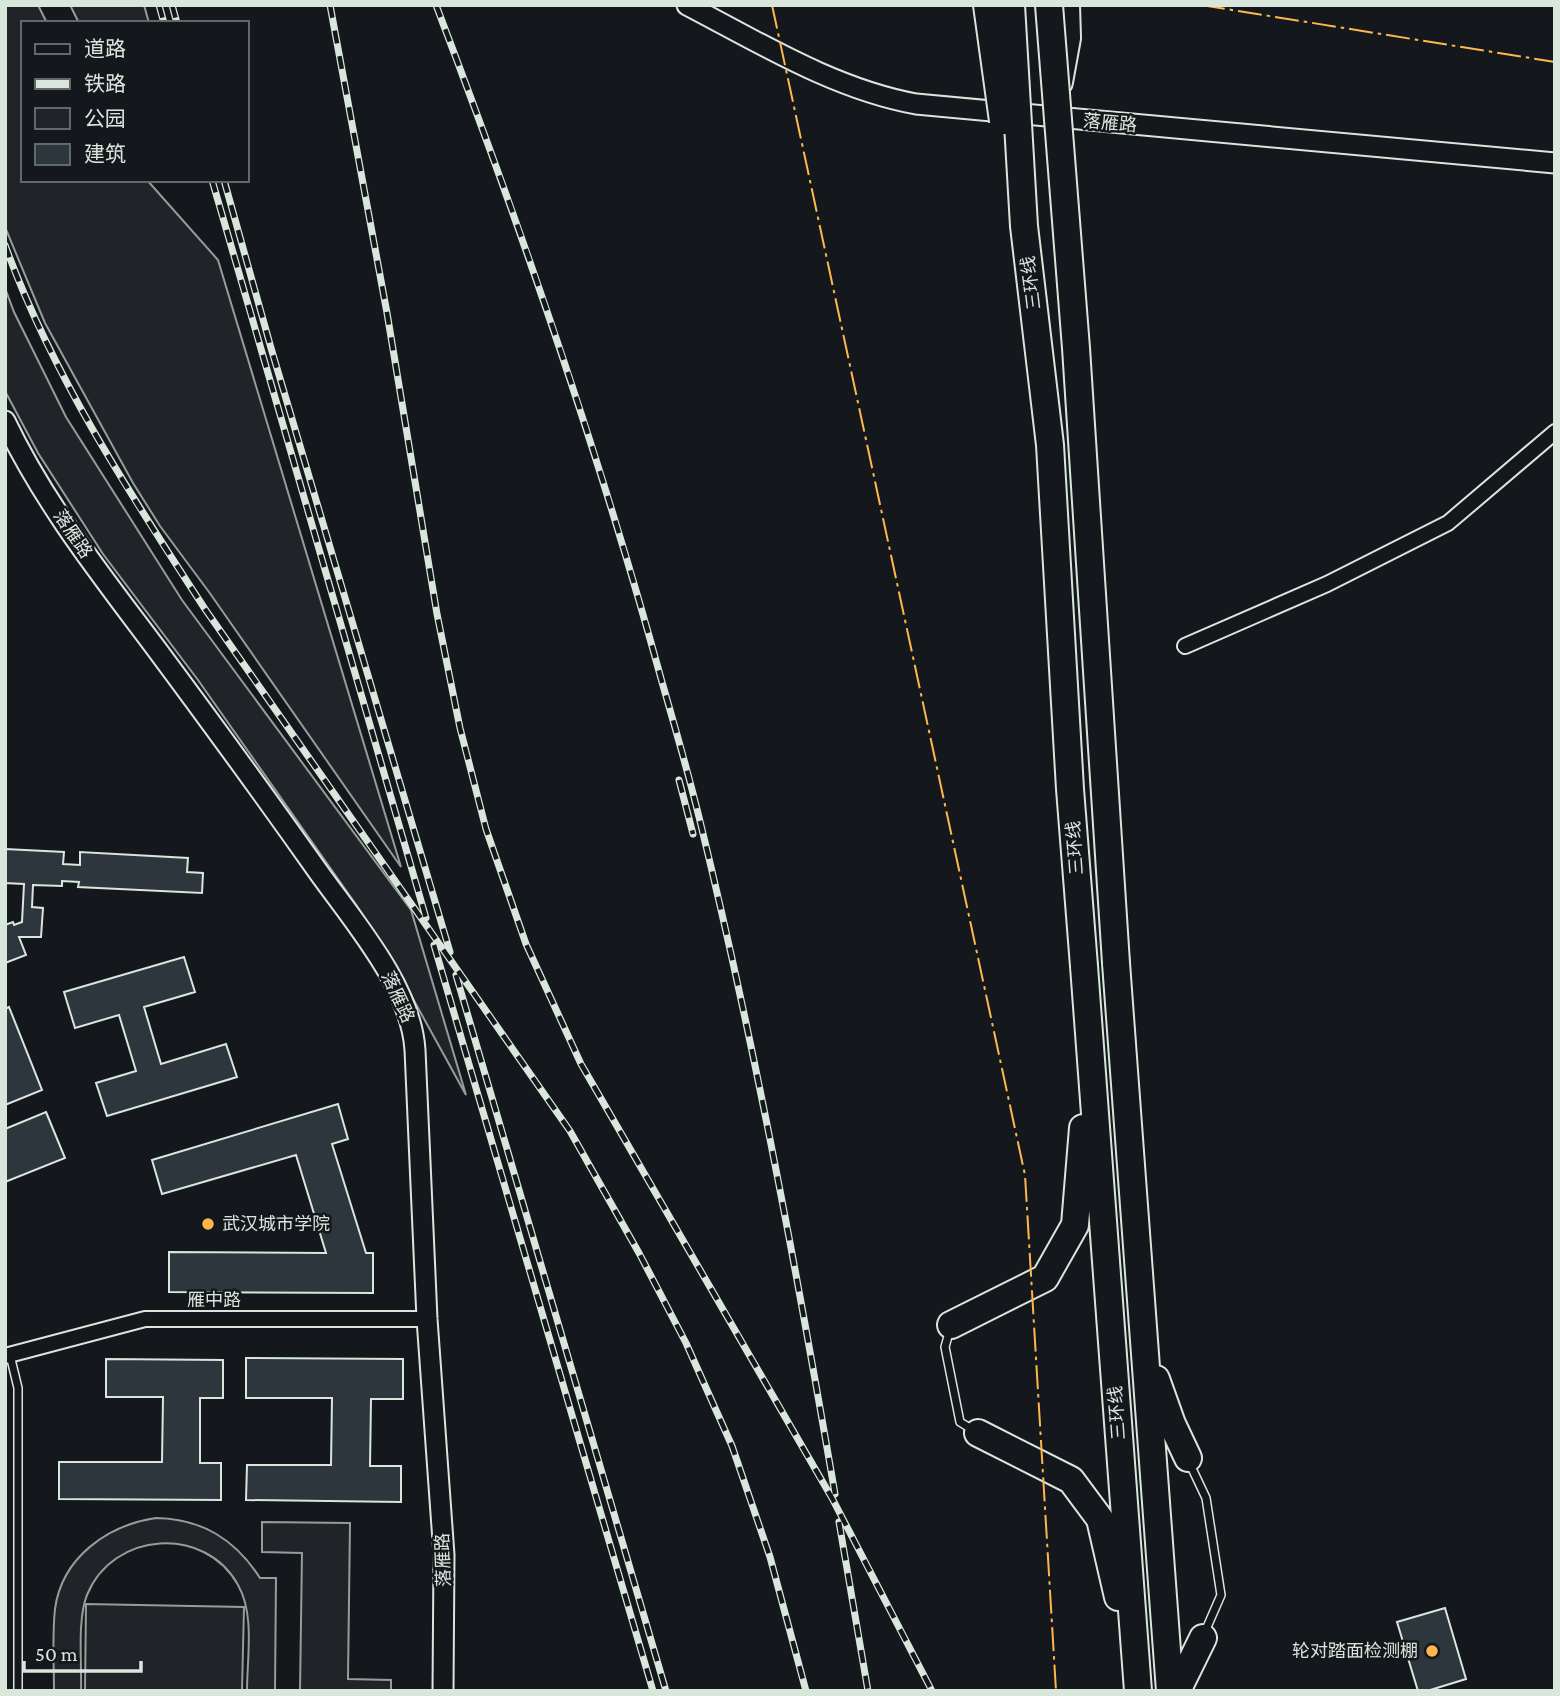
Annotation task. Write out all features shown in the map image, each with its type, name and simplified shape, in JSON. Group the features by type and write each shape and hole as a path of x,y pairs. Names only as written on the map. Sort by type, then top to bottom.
{"highway":[{"path":"987,5 1006,144 1024,226"},
{"name":"三环线","path":"1011,5 1024,226 1050,445 1070,789 1138,1688"},
{"name":"三环线","path":"1049,5 1076,348 1116,963 1170,1691"},
{"path":"1056,98 1067,38 1066,5"},
{"path":"951,1325 1045,1278 1075,1225 1090,1049"},
{"path":"1144,1343 1171,1424 1188,1458"},
{"path":"978,1433 1071,1480 1100,1519 1138,1688"},
{"path":"1177,1691 1203,1638"}],"street":[{"name":"落雁路","path":"687,5 817,71 861,90 903,102 1555,163"},
{"name":"落雁路","path":"5,421 58,512 105,580 235,754 375,953 406,1007 412,1024 427,1319 444,1555 443,1691"},
{"path":"1185,646 1327,584 1448,523 1555,432"},
{"name":"雁中路","path":"8,1355 145,1319 427,1319"}],"lane":[{"path":"951,1325 945,1347 960,1422 978,1433"},
{"path":"8,1355 18,1388 18,1691"},
{"path":"1188,1458 1206,1498 1221,1595 1203,1638"}],"green space":[{"path":"5,5 38,5 46,21 21,21 21,182 149,182 218,260 401,867 160,526 133,483 45,323 5,227"},
{"path":"70,5 144,5 148,21 78,21"},
{"path":"5,288 14,312 66,417 182,600 411,910 466,1095 390,957 357,906 198,680 103,554 38,453 5,391"},
{"path":"156,1518 173,1519 203,1527 240,1552 260,1578 276,1578 275,1691 247,1691 247,1609 238,1585 223,1566 204,1552 183,1545 160,1544 138,1548 117,1558 100,1574 87,1595 82,1617 81,1691 54,1691 55,1609 59,1590 67,1574 77,1559 105,1536 138,1522"},
{"path":"262,1522 350,1523 348,1679 391,1680 391,1691 300,1691 302,1553 262,1552"},
{"path":"86,1604 244,1607 242,1691 85,1691"}],"building":[{"path":"5,849 64,852 63,864 80,865 80,852 188,858 187,872 203,873 202,893 78,887 79,882 62,881 62,886 33,885 32,907 43,908 41,937 19,937 26,955 5,963 5,925 22,922 24,884 5,883"},
{"path":"184,957 195,992 144,1007 161,1064 226,1044 237,1077 107,1116 96,1083 136,1071 119,1015 75,1028 64,992"},
{"path":"9,1007 42,1090 5,1105 5,1009"},
{"path":"338,1104 348,1139 332,1144 366,1253 373,1253 373,1293 169,1292 169,1252 326,1253 296,1155 162,1194 152,1160"},
{"path":"46,1112 65,1158 5,1182 5,1129"},
{"path":"246,1358 403,1359 403,1399 371,1399 370,1466 401,1466 401,1502 246,1500 247,1465 331,1465 332,1398 246,1398"},
{"path":"106,1359 223,1360 223,1398 200,1398 200,1463 221,1463 221,1500 59,1499 59,1462 162,1462 163,1397 106,1397"},
{"name":"轮对踏面检测棚","path":"1445,1608 1466,1679 1427,1691 1418,1691 1397,1622"}],"railway":[{"path":"159,5 163,21"},
{"path":"172,5 176,21"},
{"path":"330,5 387,313 437,614 460,728 486,829 526,944 581,1064 832,1498 932,1691"},
{"path":"436,5 528,257 585,426 638,596 686,766 756,1070 835,1494"},
{"path":"213,182 426,918"},
{"path":"225,182 450,952"},
{"path":"5,245 46,341 121,478 205,609 570,1131 639,1253 686,1343 732,1446 770,1557 806,1691"},
{"path":"679,780 693,834"},
{"path":"434,945 653,1691"},
{"path":"456,975 666,1691"},
{"path":"839,1522 868,1691"}],"power":[{"path":"772,5 1025,1175 1056,1691"},
{"path":"1201,5 1555,62"}],"place":[{"name":"武汉城市学院","path":"208,1224"},
{"name":"轮对踏面检测棚","path":"1432,1651"}]}
